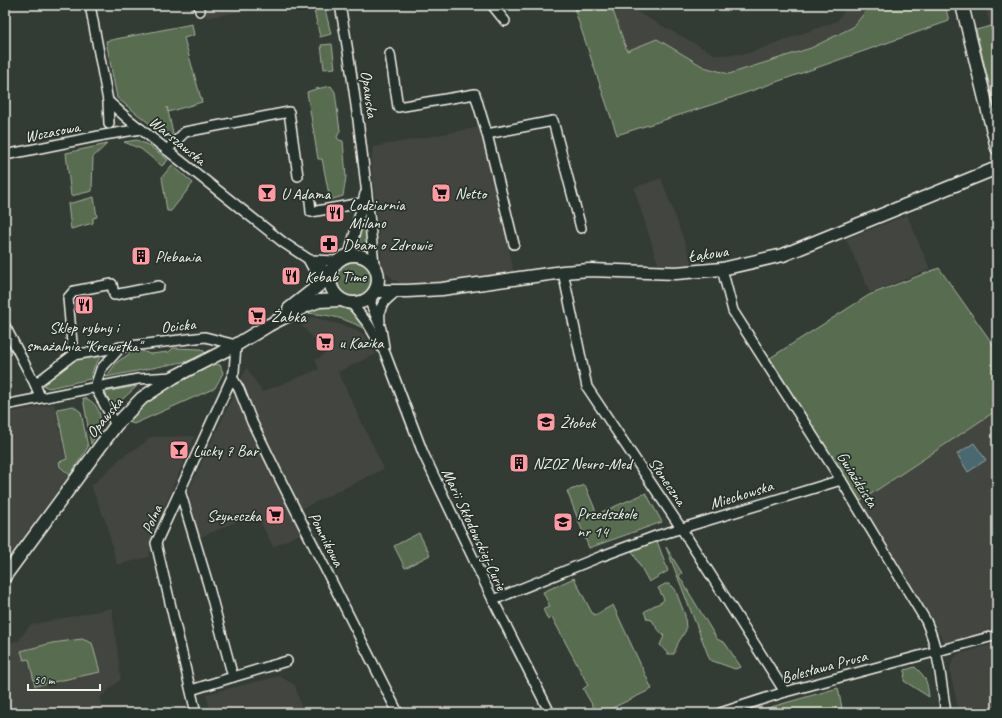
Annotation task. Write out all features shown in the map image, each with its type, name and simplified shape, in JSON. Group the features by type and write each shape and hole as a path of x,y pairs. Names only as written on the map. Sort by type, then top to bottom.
{"main road":[{"path":"962,5 997,148"},
{"name":"Łąkowa","path":"374,294 442,289 563,272 590,270 676,273 722,269 783,255 997,168"},
{"path":"377,271 378,286 374,294 364,302 347,302 333,291 330,276 334,266 338,261 349,255 363,256 370,260 377,271 402,291"},
{"name":"Opawska","path":"269,325 330,276"},
{"name":"Opawska","path":"5,576 116,425 142,398 174,377 236,345 269,325 319,301 347,302"}],"street":[{"path":"90,5 108,100"},
{"name":"Opawska","path":"340,5 350,61 366,187 365,202 349,255"},
{"path":"492,5 505,21"},
{"path":"390,54 398,107 475,94 487,134 514,244"},
{"name":"Warszawska","path":"108,100 128,119 284,243 330,276"},
{"name":"Wczasowa","path":"108,100 109,124"},
{"name":"Wczasowa","path":"104,135 109,124 120,112"},
{"path":"167,150 185,132 289,112 298,176"},
{"path":"118,133 128,119"},
{"path":"487,134 553,121 581,228"},
{"name":"Wczasowa","path":"5,155 141,129"},
{"path":"310,201 311,212 365,202"},
{"name":"Opawska","path":"365,202 377,271"},
{"path":"309,260 338,261"},
{"name":"Warszawska","path":"309,260 318,278 318,286"},
{"name":"Gwiaździsta","path":"722,269 733,311 841,480 926,621 937,652 946,713"},
{"name":"Słoneczna","path":"563,272 587,387 681,528 785,692"},
{"path":"73,356 68,298 74,291 112,284 114,295 159,286"},
{"name":"Marii Skłodowskiej-Curie","path":"384,352 379,315 381,306 402,291"},
{"name":"Marii Skłodowskiej-Curie","path":"374,294 371,304 381,329"},
{"name":"Marii Skłodowskiej-Curie","path":"347,302 368,324 384,352 423,453 493,600 550,713"},
{"path":"5,326 35,384 40,397"},
{"name":"Ocicka","path":"35,384 73,356 122,346 205,337 236,345"},
{"name":"Polna","path":"196,713 156,543 232,377 234,372 236,345"},
{"path":"116,425 95,387 101,369 122,346"},
{"path":"5,405 138,379 174,377"},
{"name":"Pomnikowa","path":"232,377 239,389 252,422 277,474 398,713"},
{"name":"Miechowska","path":"493,600 602,556 681,528 841,480"},
{"path":"180,491 208,584 233,677"},
{"name":"Bolesława Prusa","path":"720,713 785,692 997,635"},
{"path":"191,690 287,660"}],"shaded area":[{"path":"204,5 276,5 206,18"},
{"path":"622,5 716,55 746,54 837,21 848,5 871,5 852,27 811,48 729,74 704,66 657,39 627,51 613,9"},
{"path":"985,5 997,5 997,53"},
{"path":"480,127 514,273 454,282 402,284 394,280 385,272 382,263 371,162 373,147"},
{"path":"661,178 692,262 689,265 659,267 634,188"},
{"path":"907,215 930,269 870,293 846,239"},
{"path":"312,317 352,328 365,335 376,354 338,372 384,469 293,513 302,533 273,547 256,513 199,538 189,498 190,487 243,375 247,368 262,392 319,369 315,359 319,358 326,352 300,324"},
{"path":"54,404 66,459 58,461 59,468 70,475 5,562 5,413"},
{"path":"997,410 997,629 945,643 859,502"},
{"path":"195,436 153,533 149,557 117,565 109,530 91,486 122,457 143,444 150,437"},
{"path":"112,608 121,679 100,698 103,713 5,713 5,643 18,641 30,625"},
{"path":"997,643 997,713 959,713 950,672 953,659 959,654"},
{"path":"279,676 295,685 303,713 211,713 206,694"}],"green space":[{"path":"324,5 331,34 320,37 313,6"},
{"path":"573,5 611,5 627,51 657,39 704,67 729,74 811,48 853,27 871,5 945,5 949,21 714,104 617,135"},
{"path":"192,24 194,35 184,38 202,102 168,112 173,133 169,139 117,98 106,41"},
{"path":"991,26 997,52 997,115 976,30"},
{"path":"332,44 335,68 324,69 321,45"},
{"path":"331,86 335,92 340,131 337,137 339,140 343,141 346,177 343,196 330,200 322,159 318,159 307,92"},
{"path":"137,140 150,146 168,160 162,166 141,149 124,142"},
{"path":"107,144 93,157 92,191 71,196 66,153"},
{"path":"172,165 193,183 171,211 167,211 162,177"},
{"path":"94,197 97,217 93,218 93,223 71,229 68,204"},
{"path":"368,228 370,254 354,249 359,230"},
{"path":"351,262 357,262 366,267 370,273 370,285 366,291 357,296 351,296 342,291 337,282 337,276 342,267"},
{"path":"939,268 997,350 997,410 859,502 770,358 869,295"},
{"path":"339,306 356,316 368,331 345,320 320,314 303,313 316,307"},
{"path":"173,348 202,349 206,354 188,361 106,377 117,362 137,349 150,354 169,352"},
{"path":"103,353 94,367 90,379 49,388 44,386 43,383 77,358"},
{"path":"211,363 220,365 223,373 215,388 134,424 126,421 141,406 158,393"},
{"path":"137,386 113,408 105,392"},
{"path":"83,398 88,399 95,405 100,417 99,427 91,444"},
{"path":"73,406 81,412 88,447 70,475 60,467 59,462 67,459 57,409"},
{"path":"585,485 597,514 646,493 662,522 589,548 567,491"},
{"path":"419,533 430,555 405,568 394,546"},
{"path":"657,541 668,571 649,582 632,551"},
{"path":"666,547 682,573 679,576 717,639 725,643 741,667 735,669 710,660"},
{"path":"574,578 592,613 595,615 613,605 652,689 602,713 597,713 583,689 588,685 552,617 548,620 543,609 550,607 543,592"},
{"path":"665,584 670,584 675,589 685,615 686,630 678,643 674,654 668,654 660,645 664,636 652,620 647,619 644,612 662,602 664,599 658,588"},
{"path":"82,639 92,643 100,672 35,686 29,659 24,660 21,651 52,643"},
{"path":"915,667 926,680 929,697 904,681 905,670"},
{"path":"838,688 843,713 750,713"}],"water":[{"path":"974,443 986,460 968,472 957,454"}],"place":[{"name":"U Adama","path":"267,193"},
{"name":"Netto","path":"441,193"},
{"name":"Lodziarnia Milano","path":"335,213"},
{"name":"Dbam o Zdrowie","path":"329,244"},
{"name":"Plebania","path":"141,256"},
{"name":"Kebab Time","path":"291,276"},
{"name":"Sklep rybny i smażalnia \"Krewetka\"","path":"84,305"},
{"name":"Żabka","path":"257,316"},
{"name":"u Kazika","path":"325,342"},
{"name":"Żłobek","path":"546,422"},
{"name":"Lucky 7 Bar","path":"179,450"},
{"name":"NZOZ Neuro-Med","path":"519,463"},
{"name":"Szyneczka","path":"275,515"},
{"name":"Przedszkole nr 14","path":"563,522"}]}
